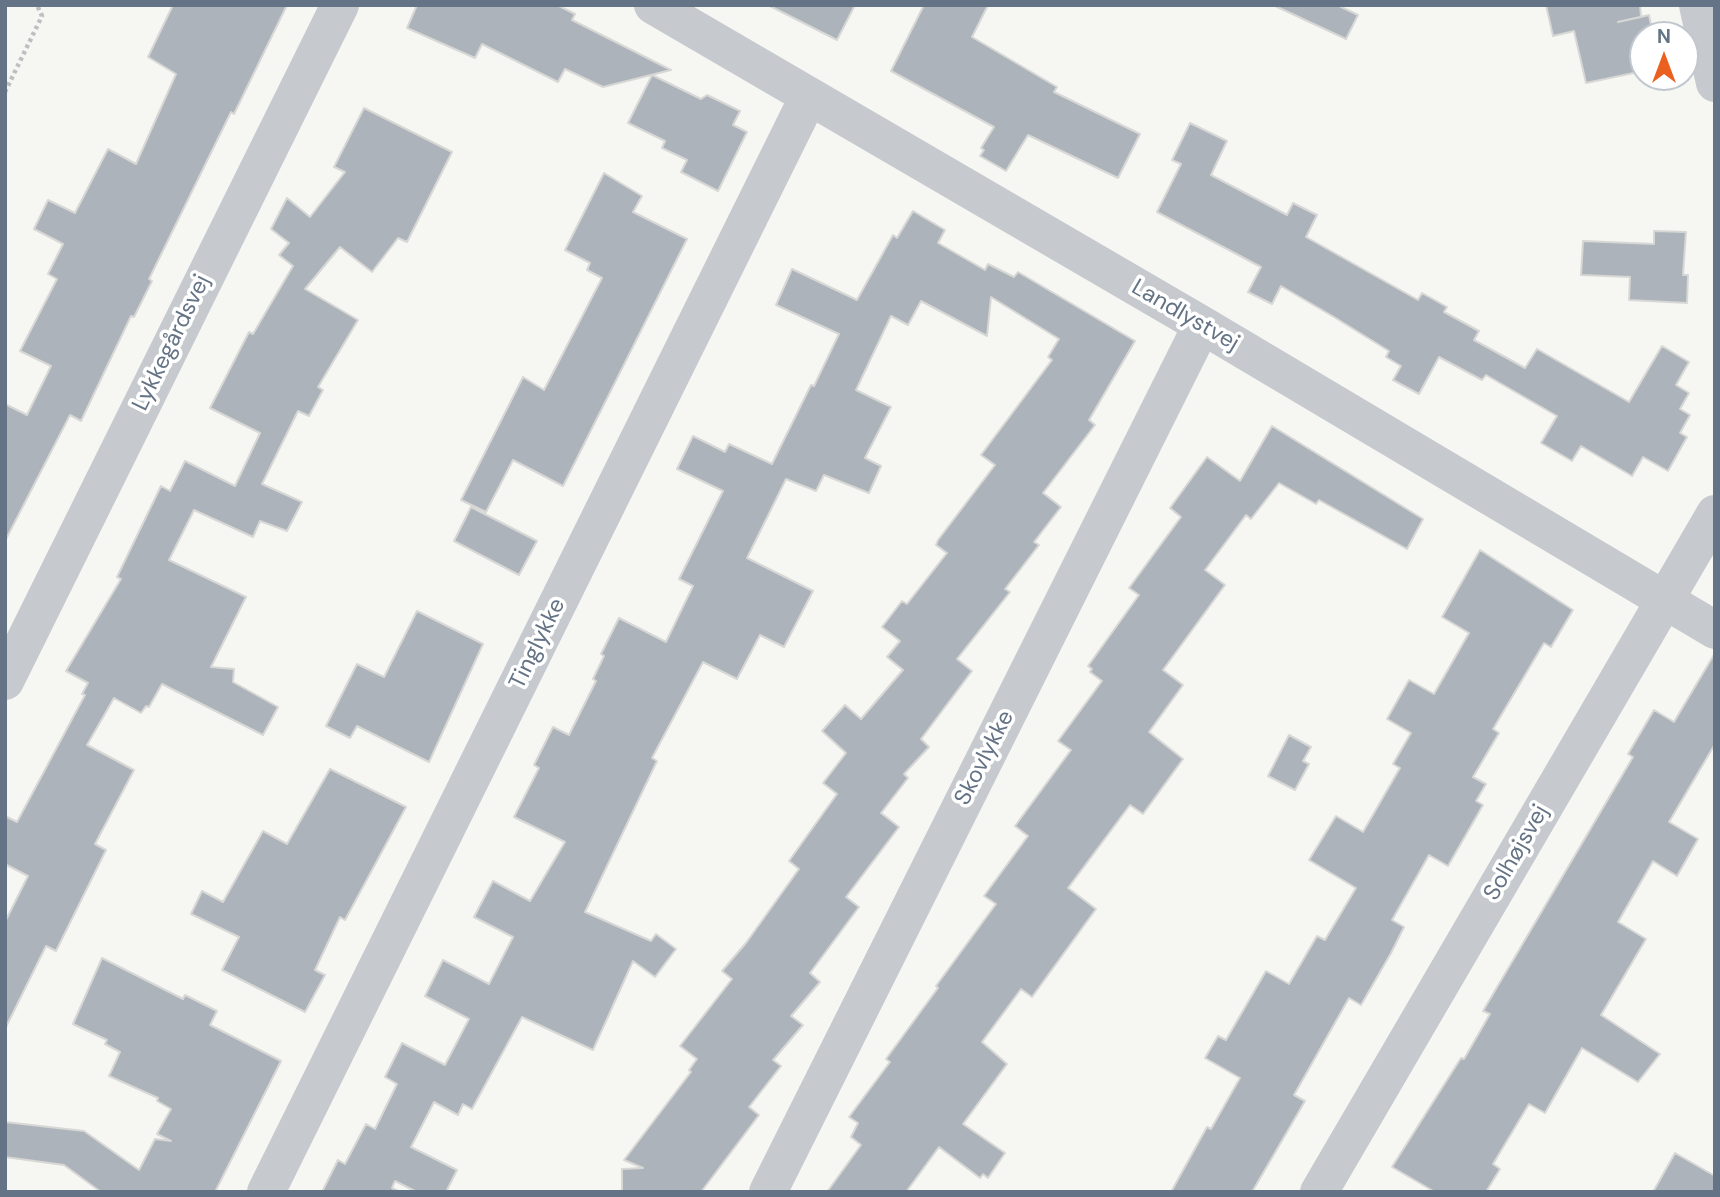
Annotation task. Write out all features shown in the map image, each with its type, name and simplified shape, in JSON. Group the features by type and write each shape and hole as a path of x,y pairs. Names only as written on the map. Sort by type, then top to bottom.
{"street":[{"name":"Lykkegårdsvej","path":"5,681 340,5"},
{"name":"Landlystvej","path":"653,5 1202,325 1715,630"},
{"path":"1698,5 1715,83"},
{"name":"Tinglykke","path":"266,1192 809,96"},
{"name":"Skovlykke","path":"768,1192 1202,325"},
{"name":"Solhøjsvej","path":"1319,1192 1667,601 1715,514"}],"path":[{"path":"5,92 42,16 37,5"}],"building":[{"path":"173,5 287,5 234,114 231,112 149,279 152,281 134,317 131,316 81,421 70,415 5,541 5,404 27,415 51,366 20,351 57,279 48,274 63,244 34,229 48,200 75,213 108,149 136,164 176,74 148,57"},
{"path":"417,5 557,5 575,14 572,20 671,70 603,87 565,69 558,82 482,44 475,58 407,28"},
{"path":"768,5 855,5 837,40"},
{"path":"924,5 988,5 972,37 1057,87 1054,92 1140,134 1118,178 1028,135 1006,171 980,156 984,150 981,148 994,127 891,71"},
{"path":"1273,5 1337,5 1358,15 1346,39"},
{"path":"1546,5 1640,5 1641,17 1649,15 1650,21 1629,21 1629,74 1586,83 1574,31 1553,36"},
{"path":"652,75 701,99 707,95 740,111 733,125 747,132 718,191 681,172 687,160 662,148 665,141 628,123"},
{"path":"364,108 452,152 407,242 398,238 372,272 340,247 305,289 358,320 318,387 323,390 309,416 298,411 262,484 302,502 287,531 260,521 253,537 194,510 169,560 246,597 211,667 234,669 233,682 278,707 263,735 162,684 149,707 146,706 141,713 114,698 87,745 134,770 95,844 106,850 56,951 46,946 5,1029 5,922 28,876 5,864 5,816 17,822 85,695 82,694 88,683 66,671 121,579 117,577 161,486 170,491 185,461 235,486 260,433 210,408 249,332 253,334 293,266 279,255 289,243 271,229 287,198 310,217 345,172 334,167"},
{"path":"1190,123 1227,141 1211,175 1287,215 1293,203 1317,215 1306,237 1418,300 1422,293 1447,307 1444,312 1479,331 1474,340 1525,368 1537,349 1629,402 1662,346 1689,362 1676,385 1689,393 1680,409 1690,415 1680,433 1687,437 1668,471 1643,457 1632,476 1581,446 1572,461 1541,443 1557,416 1486,375 1482,380 1439,357 1419,394 1393,380 1401,366 1386,357 1389,351 1334,317 1281,286 1272,304 1248,292 1261,267 1157,212 1181,164 1172,160"},
{"path":"604,173 642,196 633,212 687,239 563,486 513,460 486,512 461,500 523,377 544,390 602,278 587,270 590,263 565,250"},
{"path":"913,211 945,230 938,243 985,270 988,264 1014,277 1018,272 1135,341 1089,420 1095,425 1043,493 1061,507 1034,542 1039,545 1005,589 1010,592 957,659 972,671 921,739 929,747 904,774 908,778 881,813 899,827 846,897 859,907 810,973 820,982 791,1016 803,1025 773,1060 781,1066 749,1107 759,1115 701,1192 622,1192 622,1169 643,1168 624,1160 691,1072 689,1070 697,1059 680,1046 732,979 722,971 746,943 799,869 789,861 837,794 823,783 846,753 822,731 845,705 861,719 903,670 887,657 900,641 882,627 902,601 907,604 947,553 936,545 938,540 995,465 981,455 1052,360 1048,357 1059,339 991,297 987,336 921,301 908,325 891,316 856,390 891,407 865,458 881,466 869,493 824,475 816,491 786,479 747,558 813,591 784,647 760,635 737,679 703,662 652,758 657,761 585,912 651,941 656,934 676,949 655,977 633,961 593,1050 522,1017 472,1109 463,1104 458,1115 434,1102 411,1147 457,1170 446,1192 417,1192 395,1181 392,1188 400,1192 322,1192 338,1160 345,1164 366,1124 375,1129 397,1084 385,1077 402,1043 445,1065 469,1019 425,996 443,960 489,984 513,937 474,917 493,881 530,901 565,842 514,817 539,768 534,765 553,727 569,735 596,681 593,679 604,656 601,654 619,618 666,642 693,586 679,579 723,491 677,469 693,436 725,452 729,444 772,464 811,385 814,386 839,334 776,305 792,269 857,300 893,235 897,238"},
{"path":"1654,231 1686,232 1683,275 1688,275 1687,303 1629,300 1630,277 1581,275 1583,241 1654,244"},
{"path":"1272,426 1423,519 1407,549 1319,500 1316,504 1279,483 1251,519 1246,515 1205,570 1225,585 1163,670 1183,685 1149,732 1183,759 1143,814 1130,805 1068,888 1096,909 1032,997 1021,989 982,1042 1007,1064 963,1124 1005,1153 988,1178 983,1174 980,1178 939,1147 906,1192 827,1192 861,1145 851,1137 858,1123 849,1117 890,1062 886,1059 938,988 936,986 996,904 984,896 1028,836 1015,826 1071,750 1058,741 1102,681 1090,672 1092,669 1088,666 1139,595 1129,588 1181,517 1170,508 1207,457 1240,481"},
{"path":"471,507 537,541 519,575 454,541"},
{"path":"1480,550 1573,610 1551,647 1544,643 1493,729 1499,733 1473,777 1486,784 1476,801 1483,805 1448,866 1429,855 1392,920 1404,927 1391,953 1361,1005 1349,998 1294,1095 1305,1101 1252,1192 1171,1192 1207,1127 1211,1129 1240,1078 1205,1058 1218,1036 1226,1040 1266,971 1289,984 1317,936 1325,940 1356,888 1309,860 1336,816 1363,832 1400,768 1393,764 1411,733 1387,719 1409,680 1434,694 1469,633 1442,617"},
{"path":"417,611 483,644 429,762 357,726 350,738 326,726 357,664 384,677"},
{"path":"1715,653 1715,744 1669,822 1698,839 1677,876 1653,861 1618,922 1646,939 1601,1015 1660,1054 1638,1082 1582,1048 1545,1113 1529,1104 1493,1164 1500,1169 1486,1192 1435,1192 1392,1167 1461,1058 1464,1059 1490,1014 1483,1011 1633,757 1628,754 1654,710 1674,722"},
{"path":"1289,735 1311,747 1303,761 1309,764 1295,790 1268,776"},
{"path":"330,769 406,807 345,920 340,917 315,970 325,975 305,1012 222,970 239,937 191,914 202,891 223,902 263,831 287,844"},
{"path":"102,958 183,999 185,995 217,1011 210,1025 281,1061 215,1192 101,1192 64,1165 5,1157 5,1122 84,1131 139,1170 155,1139 171,1141 157,1134 171,1109 157,1101 158,1098 109,1076 120,1052 105,1044 107,1040 73,1024"},
{"path":"1675,1153 1715,1176 1715,1192 1653,1192"}]}
